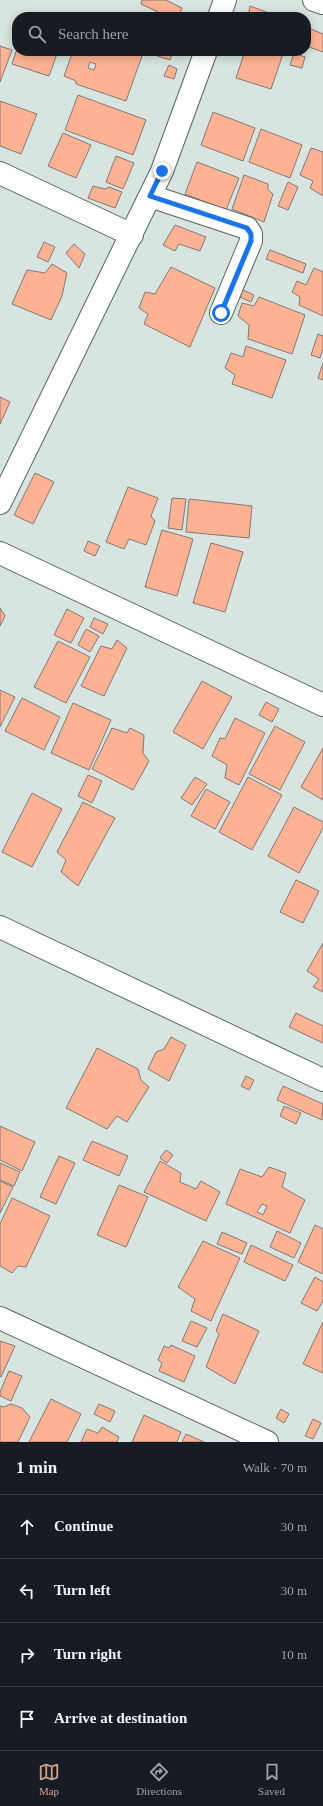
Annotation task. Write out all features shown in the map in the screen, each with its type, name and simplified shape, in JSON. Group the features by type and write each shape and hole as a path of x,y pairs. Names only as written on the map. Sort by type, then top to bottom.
{"street":[{"path":"221,12 225,0"},
{"path":"314,0 323,3"},
{"path":"0,503 162,171 204,56"},
{"path":"0,174 132,235"},
{"path":"150,196 247,228 251,234 251,241 221,313"},
{"path":"0,553 323,705"},
{"path":"0,927 323,1080"},
{"path":"0,1318 267,1442"}],"building":[{"path":"142,0 166,0 182,8 180,12 158,12 141,4"},
{"path":"250,6 266,12 249,12"},
{"path":"311,29 323,34 323,52 311,48"},
{"path":"0,46 12,50 0,82"},
{"path":"15,56 56,56 49,76 12,64"},
{"path":"71,56 142,56 126,101 76,84 76,81 64,76","holes":["90,62 96,64 94,70 88,68"]},
{"path":"157,56 171,56 170,60"},
{"path":"243,56 282,56 271,89 236,78"},
{"path":"293,56 305,57 302,68 290,65"},
{"path":"169,65 177,69 174,79 164,76"},
{"path":"78,95 146,120 133,155 65,130"},
{"path":"0,101 37,114 21,154 0,146"},
{"path":"213,112 255,128 243,161 201,145"},
{"path":"261,129 302,145 290,178 249,162"},
{"path":"63,133 91,145 76,178 48,166"},
{"path":"311,148 323,152 323,196 310,188 313,181 300,175"},
{"path":"116,156 134,163 123,189 106,182"},
{"path":"197,162 239,178 226,210 185,194"},
{"path":"244,175 268,184 268,190 273,194 264,222 232,209"},
{"path":"288,182 298,187 288,210 278,206"},
{"path":"93,186 105,189 109,187 122,192 115,208 88,198"},
{"path":"175,225 206,237 200,251 179,244 175,251 163,245"},
{"path":"44,242 55,247 48,262 37,257"},
{"path":"74,244 85,254 79,268 66,253"},
{"path":"270,250 306,264 303,273 266,259"},
{"path":"52,264 67,273 62,296 51,320 12,304 27,270 45,273"},
{"path":"171,267 215,288 190,347 144,324 148,314 139,308 145,292 155,294"},
{"path":"314,268 323,272 323,316 299,305 300,297 292,292 297,281 306,285"},
{"path":"243,290 254,295 251,302 240,297"},
{"path":"259,297 305,315 292,354 248,339 249,325 238,316 242,303 254,306"},
{"path":"318,334 323,336 323,349 320,358 311,355"},
{"path":"246,346 286,360 272,398 232,384 235,375 225,368 231,353 243,357"},
{"path":"323,363 323,380 318,378"},
{"path":"0,397 10,402 0,424"},
{"path":"35,473 54,482 33,524 14,515"},
{"path":"128,487 158,498 151,516 155,521 146,545 129,539 124,549 106,542"},
{"path":"172,498 186,499 182,530 168,528"},
{"path":"189,499 252,506 249,538 186,532"},
{"path":"162,530 193,539 177,596 145,587"},
{"path":"88,541 100,546 95,556 84,551"},
{"path":"211,543 243,552 225,612 193,603"},
{"path":"0,608 5,616 0,626"},
{"path":"67,609 84,618 71,643 54,635"},
{"path":"94,618 108,624 103,634 90,627"},
{"path":"86,629 99,636 90,652 78,645"},
{"path":"117,640 127,648 104,696 81,686 101,646 112,649"},
{"path":"58,641 90,657 66,703 34,687"},
{"path":"202,681 232,697 203,749 173,732"},
{"path":"0,690 15,697 0,727"},
{"path":"22,698 60,717 44,750 5,731"},
{"path":"266,702 279,709 272,722 259,715"},
{"path":"73,703 111,720 89,770 51,753"},
{"path":"235,718 265,733 239,785 225,778 227,765 212,756 220,738 225,739"},
{"path":"275,726 305,742 280,790 249,774"},
{"path":"112,728 127,733 130,728 144,735 143,753 149,761 133,790 92,769"},
{"path":"323,748 323,800 301,787"},
{"path":"88,775 102,781 92,803 78,796"},
{"path":"195,777 207,784 192,805 181,798"},
{"path":"248,777 282,795 252,850 219,832"},
{"path":"206,789 230,802 215,829 191,816"},
{"path":"32,793 62,809 32,867 2,852"},
{"path":"83,802 115,818 78,886 61,872 66,860 57,852"},
{"path":"294,807 323,822 323,828 299,873 268,856"},
{"path":"296,880 319,891 303,923 280,912"},
{"path":"323,943 323,992 313,987 319,979 307,971"},
{"path":"296,1013 323,1026 323,1043 289,1027"},
{"path":"171,1037 186,1045 169,1081 148,1069 156,1052 164,1049"},
{"path":"97,1048 138,1069 141,1080 149,1087 127,1122 117,1116 107,1129 66,1108"},
{"path":"246,1076 254,1080 249,1090 241,1086"},
{"path":"283,1086 323,1104 322,1120 277,1100"},
{"path":"284,1106 301,1113 296,1124 280,1116"},
{"path":"0,1126 35,1142 22,1171 0,1160"},
{"path":"92,1141 128,1156 119,1176 83,1160"},
{"path":"166,1150 173,1155 167,1163 160,1158"},
{"path":"59,1156 75,1163 56,1204 40,1197"},
{"path":"160,1161 181,1173 180,1182 196,1189 201,1181 220,1192 206,1221 144,1192"},
{"path":"0,1163 20,1172 14,1186 0,1180"},
{"path":"269,1167 286,1173 282,1187 305,1200 290,1233 226,1204 240,1169 262,1177","holes":["262,1204 267,1206 263,1215 257,1212"]},
{"path":"0,1181 13,1187 0,1213"},
{"path":"119,1185 148,1197 126,1247 97,1235"},
{"path":"12,1198 50,1216 26,1267 18,1266 12,1273 0,1266 0,1224"},
{"path":"315,1225 323,1229 323,1274 298,1262"},
{"path":"277,1231 301,1243 294,1258 270,1247"},
{"path":"222,1232 247,1243 242,1254 217,1244"},
{"path":"203,1241 240,1258 211,1321 191,1311 195,1299 178,1287"},
{"path":"251,1245 293,1265 285,1281 244,1262"},
{"path":"315,1277 323,1282 323,1301 317,1311 301,1303"},
{"path":"223,1314 259,1331 235,1384 206,1367 219,1334 216,1331"},
{"path":"191,1321 207,1328 197,1347 182,1341"},
{"path":"323,1322 323,1373 303,1364"},
{"path":"0,1341 15,1346 1,1377 0,1376"},
{"path":"171,1345 195,1356 184,1382 159,1371 162,1363 158,1360 164,1346 169,1348"},
{"path":"9,1371 22,1376 11,1401 0,1396 0,1392"},
{"path":"51,1399 81,1414 67,1442 29,1442"},
{"path":"11,1404 22,1408 30,1417 18,1442 0,1442 0,1406 4,1407"},
{"path":"99,1404 115,1411 110,1422 94,1414"},
{"path":"281,1409 289,1414 284,1423 276,1418"},
{"path":"144,1415 181,1432 177,1442 132,1442"},
{"path":"313,1419 321,1423 313,1439 305,1436"},
{"path":"102,1427 119,1437 117,1442 81,1442 87,1429 98,1433"},
{"path":"186,1434 204,1442 182,1442"}],"route":[{"path":"162,171 150,196 247,228 251,234 251,241 221,313"}]}
